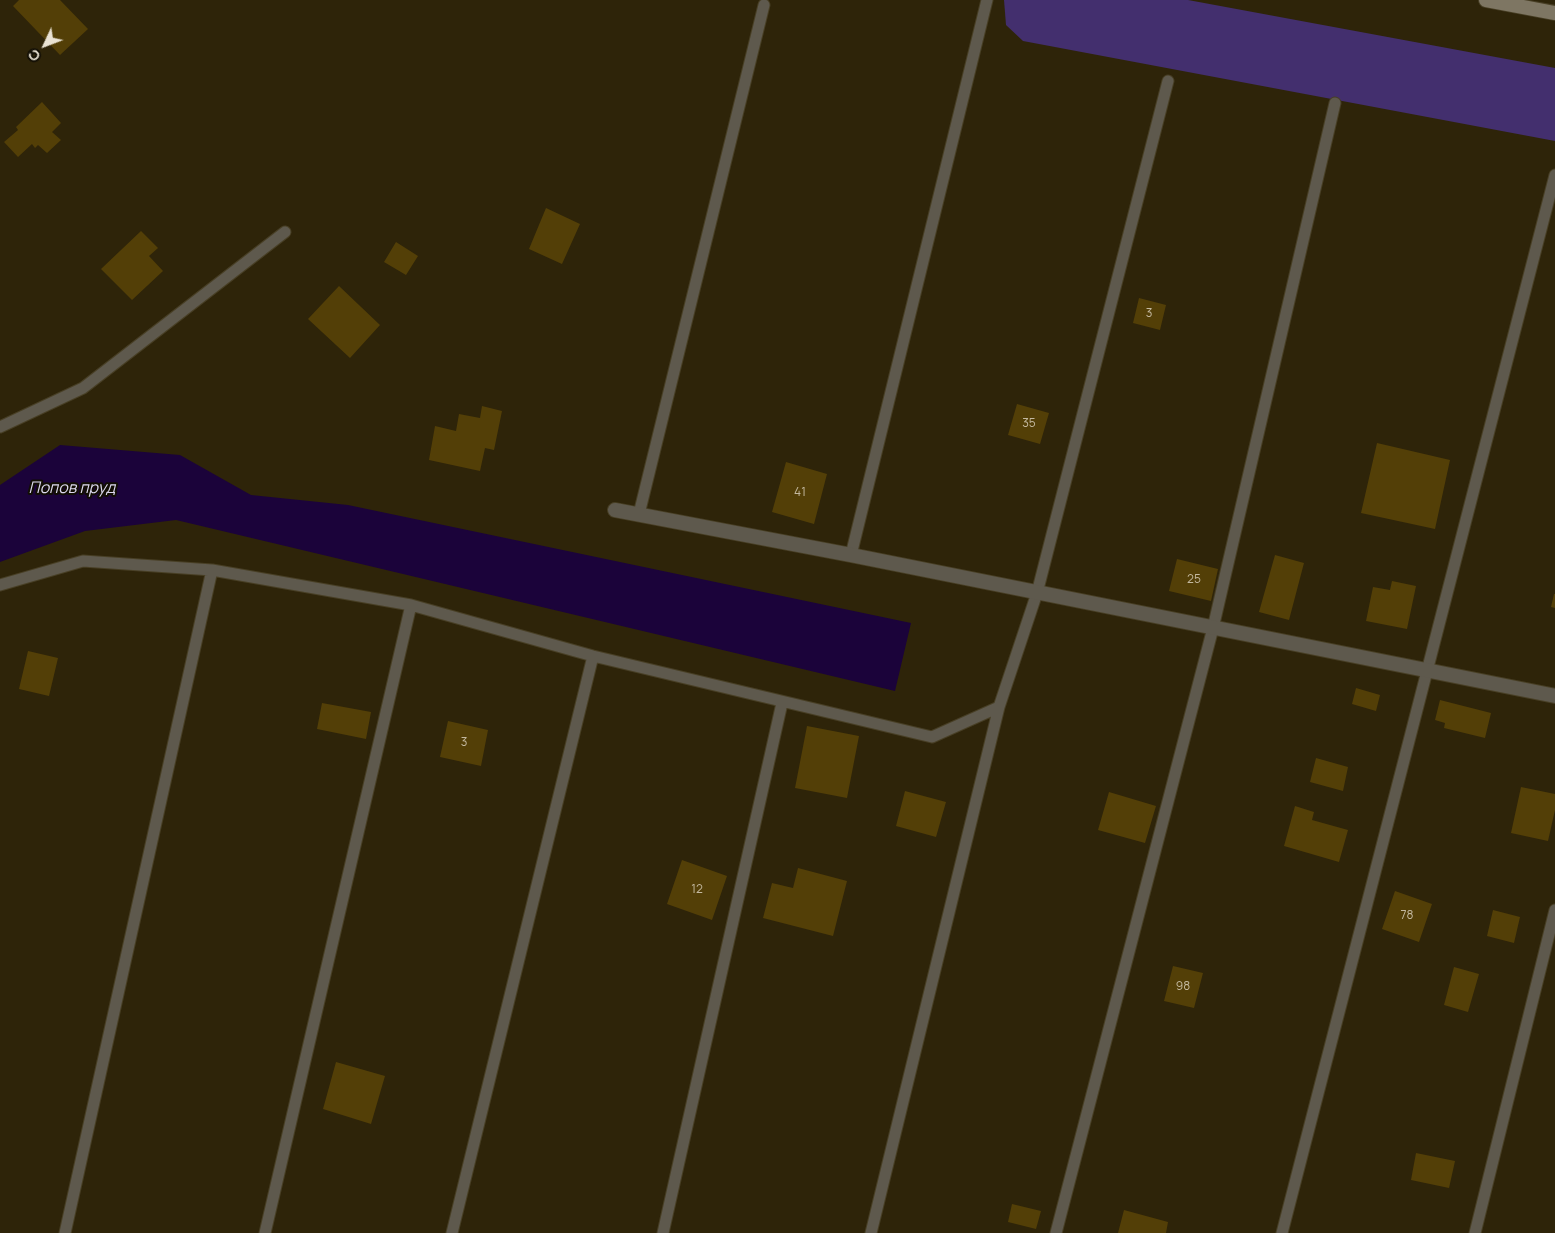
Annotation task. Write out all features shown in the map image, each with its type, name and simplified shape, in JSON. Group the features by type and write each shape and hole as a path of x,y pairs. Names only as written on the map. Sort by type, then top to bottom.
{"main road":[{"path":"1486,0 1555,12"}],"street":[{"path":"615,510 851,555 1555,696"}],"lane":[{"path":"851,555 987,0"},
{"path":"639,514 764,5"},
{"path":"871,1233 999,706 1037,593 1168,81"},
{"path":"1056,1233 1213,628 1334,103"},
{"path":"1282,1233 1555,175"},
{"path":"0,427 83,388 285,232"},
{"path":"0,585 83,561 212,570 411,605 593,656 782,703 932,737 999,706"},
{"path":"65,1233 212,570"},
{"path":"266,1233 411,605"},
{"path":"452,1233 593,656"},
{"path":"663,1233 782,703"},
{"path":"1474,1233 1555,910"}],"shaded area":[{"path":"1004,0 1188,0 1555,68 1555,141 1023,41 1006,25"}],"water":[{"name":"Попов пруд","path":"60,445 180,455 251,495 348,505 911,623 895,691 176,520 85,531 0,562 0,485"}],"building":[{"path":"19,0 60,0 88,29 60,55 13,6"},
{"path":"42,102 61,123 52,132 61,140 47,153 38,145 35,148 32,144 18,157 4,142 18,130 16,127"},
{"path":"546,208 580,224 562,264 529,249"},
{"path":"141,231 158,248 149,256 163,271 132,300 101,269"},
{"path":"396,242 418,256 406,275 384,262"},
{"path":"339,286 380,325 350,358 308,319"},
{"path":"1139,298 1166,305 1160,330 1133,323"},
{"path":"1017,404 1049,413 1040,444 1008,435"},
{"path":"482,406 502,411 494,450 485,448 480,471 429,460 435,426 456,431 459,414 480,418"},
{"path":"1377,443 1450,460 1435,529 1361,513"},
{"path":"786,462 827,474 814,524 772,512"},
{"path":"1275,555 1304,563 1289,620 1259,612"},
{"path":"1177,559 1218,569 1211,601 1169,591"},
{"path":"1392,581 1416,586 1407,629 1366,621 1373,587 1390,590"},
{"path":"1555,594 1555,608 1551,607"},
{"path":"28,651 58,658 49,696 19,689"},
{"path":"1356,688 1380,695 1376,711 1352,704"},
{"path":"1440,700 1491,713 1485,738 1444,728 1445,723 1435,720"},
{"path":"322,703 371,712 366,739 317,729"},
{"path":"448,721 488,730 481,766 440,757"},
{"path":"807,726 859,736 847,798 795,788"},
{"path":"1316,758 1348,767 1343,791 1310,782"},
{"path":"1521,787 1555,794 1555,810 1548,841 1511,833"},
{"path":"905,791 946,802 936,837 896,826"},
{"path":"1109,792 1156,806 1145,843 1098,830"},
{"path":"1295,806 1314,812 1312,820 1348,830 1339,862 1284,846"},
{"path":"682,860 727,876 712,920 667,904"},
{"path":"798,868 847,881 833,936 763,918 772,883 793,888"},
{"path":"1395,891 1432,904 1419,942 1382,929"},
{"path":"1493,910 1520,917 1514,943 1487,936"},
{"path":"1173,966 1203,973 1194,1008 1164,1001"},
{"path":"1454,967 1479,974 1468,1012 1444,1005"},
{"path":"336,1062 385,1076 371,1124 323,1109"},
{"path":"1416,1153 1455,1161 1449,1188 1411,1180"},
{"path":"1012,1204 1041,1211 1036,1229 1008,1222"},
{"path":"1124,1210 1168,1222 1166,1233 1118,1233"}]}
